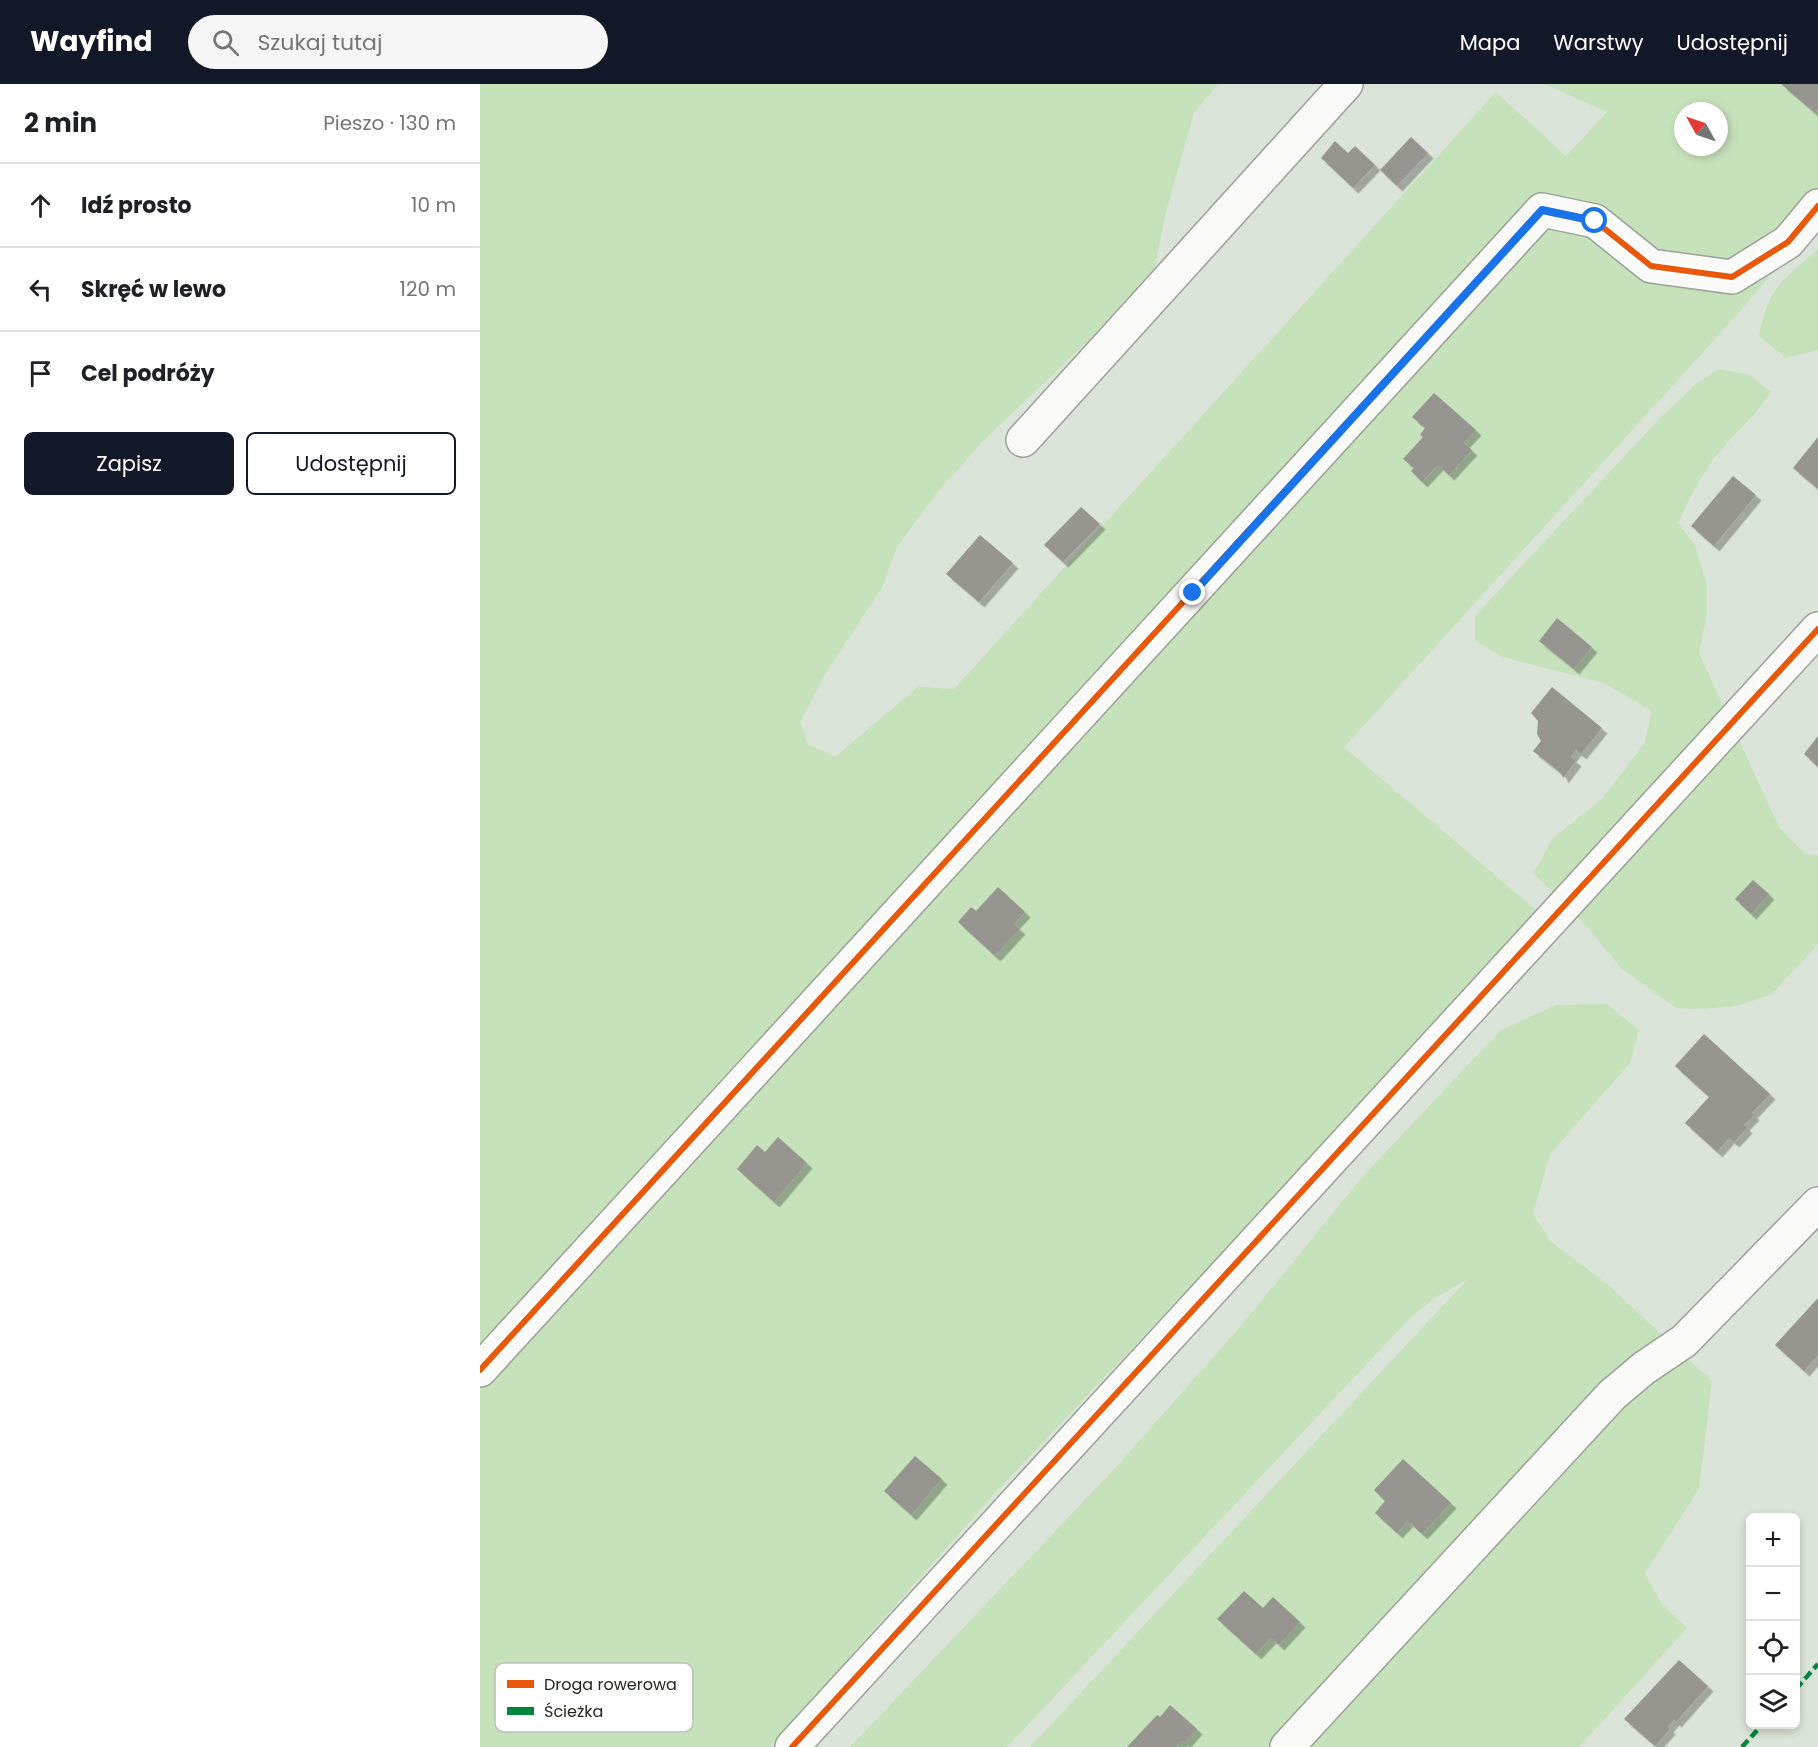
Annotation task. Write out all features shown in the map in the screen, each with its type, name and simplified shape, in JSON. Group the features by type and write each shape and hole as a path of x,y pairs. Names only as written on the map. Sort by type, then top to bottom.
{"street":[{"path":"1023,440 1346,84"},
{"path":"480,1370 1542,210 1595,221 1651,266 1732,277 1788,242 1818,206"},
{"path":"792,1747 1818,629"},
{"path":"1287,1747 1612,1395 1644,1368 1684,1341 1818,1204"}],"green space":[{"path":"480,84 1218,84 1194,113 1166,212 1155,267 1088,341 982,442 936,494 897,547 882,588 825,674 800,722 808,744 835,757 918,687 954,689 1496,92 1566,156 1607,112 1545,84 1818,84 1818,219 1735,317 1344,747 1542,915 996,1492 770,1747 480,1747"},
{"path":"1818,249 1818,350 1786,358 1759,336 1763,319 1778,286"},
{"path":"1718,369 1750,375 1771,392 1760,408 1726,443 1714,459 1697,485 1678,523 1695,545 1707,585 1707,613 1699,653 1779,827 1805,854 1818,855 1818,944 1772,994 1737,1006 1676,1008 1622,969 1586,926 1534,873 1552,839 1602,799 1644,744 1652,711 1604,683 1503,657 1475,641 1475,616 1662,416 1697,383"},
{"path":"1607,1004 1639,1030 1630,1063 1550,1154 1533,1214 1550,1241 1606,1283 1712,1381 1699,1489 1645,1573 1661,1603 1687,1628 1579,1747 1030,1747 1468,1279 1433,1299 1408,1320 1007,1747 850,1747 1119,1464 1245,1321 1364,1175 1501,1030 1556,1005"}],"building":[{"path":"1781,84 1818,84 1818,109 1815,113"},
{"path":"1411,137 1428,153 1397,186 1380,170"},
{"path":"1335,141 1348,153 1355,146 1375,165 1353,188 1321,158"},
{"path":"1434,393 1476,430 1464,443 1472,450 1449,475 1438,465 1422,482 1411,471 1414,468 1403,459 1423,437 1420,435 1425,428 1412,417"},
{"path":"1818,437 1818,489 1793,468"},
{"path":"1733,476 1756,495 1714,546 1691,526"},
{"path":"1081,507 1100,524 1063,562 1044,545"},
{"path":"980,535 1013,563 979,602 946,574"},
{"path":"1557,618 1592,647 1574,669 1539,641"},
{"path":"1552,687 1602,728 1581,754 1576,750 1571,757 1576,761 1563,778 1561,773 1533,751 1541,741 1537,734 1538,721 1531,713"},
{"path":"1818,736 1818,767 1804,754"},
{"path":"1753,880 1769,894 1751,914 1735,899"},
{"path":"998,887 1025,912 1014,924 1020,929 995,956 958,922 971,907 976,911"},
{"path":"1704,1034 1770,1094 1752,1113 1754,1115 1744,1125 1747,1128 1734,1142 1729,1138 1717,1152 1685,1123 1709,1097 1675,1066"},
{"path":"778,1137 807,1163 774,1202 737,1169 757,1145 765,1152"},
{"path":"1818,1298 1818,1355 1804,1371 1775,1345"},
{"path":"915,1456 942,1479 911,1515 884,1491"},
{"path":"1403,1459 1451,1503 1422,1534 1408,1521 1397,1533 1375,1513 1385,1501 1374,1490"},
{"path":"1244,1591 1263,1608 1273,1597 1300,1622 1279,1645 1271,1638 1256,1654 1217,1619"},
{"path":"1679,1660 1708,1686 1676,1722 1674,1720 1668,1727 1670,1729 1655,1746 1624,1719"},
{"path":"1170,1705 1197,1729 1185,1743 1182,1741 1176,1747 1127,1747 1157,1715 1160,1717"}],"marked path":[{"path":"1800,1684 1818,1664"},
{"path":"1742,1747 1758,1729"}],"cycle path":[{"path":"480,1370 1542,210 1595,221 1651,266 1732,277 1788,242 1818,206"},
{"path":"792,1747 1818,629"}],"route":[{"path":"1193,593 1542,210 1595,221"}]}
